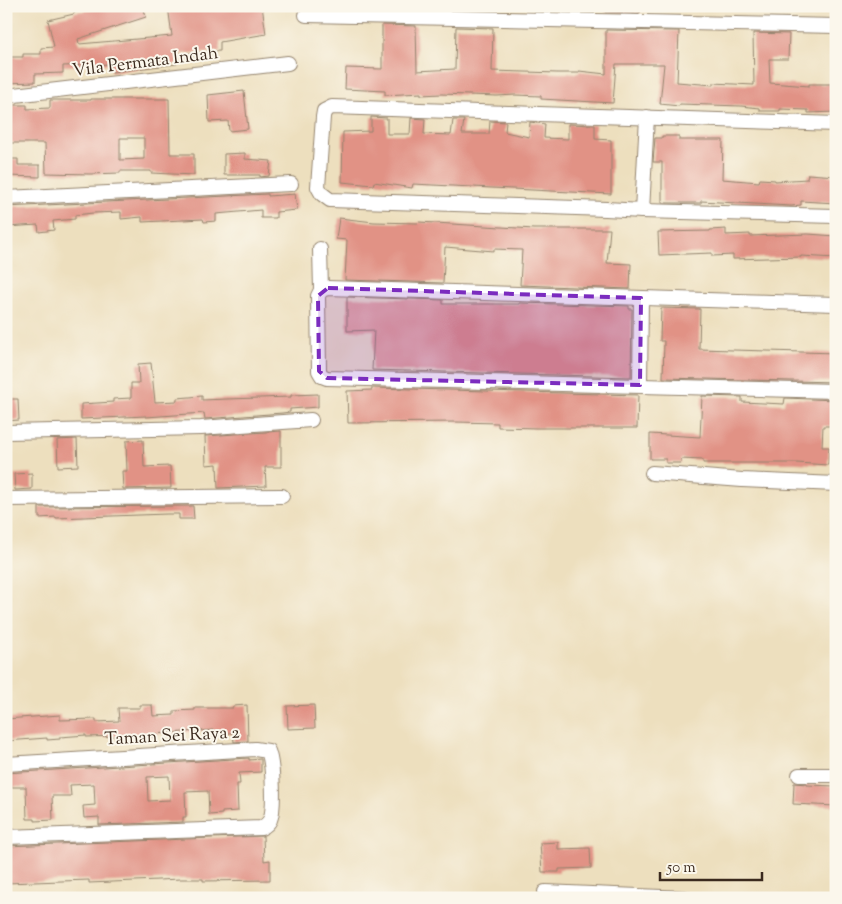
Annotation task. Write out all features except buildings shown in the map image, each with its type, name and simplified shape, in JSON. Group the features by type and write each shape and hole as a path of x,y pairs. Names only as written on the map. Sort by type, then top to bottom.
{"street":[{"path":"306,15 836,26"},
{"name":"Vila Permata Indah","path":"6,96 288,63"},
{"path":"836,124 332,107 324,111 322,117 318,187 322,194 330,200 836,216"},
{"path":"642,211 647,117"},
{"path":"6,198 291,184"},
{"path":"320,248 321,290 318,296 320,371 322,376 327,378 836,391"},
{"path":"321,290 328,288 836,304"},
{"path":"640,385 641,298"},
{"path":"6,432 200,428 311,420"},
{"path":"652,473 742,480 836,484"},
{"path":"6,500 282,496"},
{"name":"Taman Sei Raya 2","path":"6,764 255,749 268,751 271,767 273,808 265,825 6,837"},
{"path":"799,775 836,775"},
{"path":"545,892 685,898"}],"highlighted area":[{"path":"328,288 641,298 640,385 327,378 319,371 318,296"}]}
